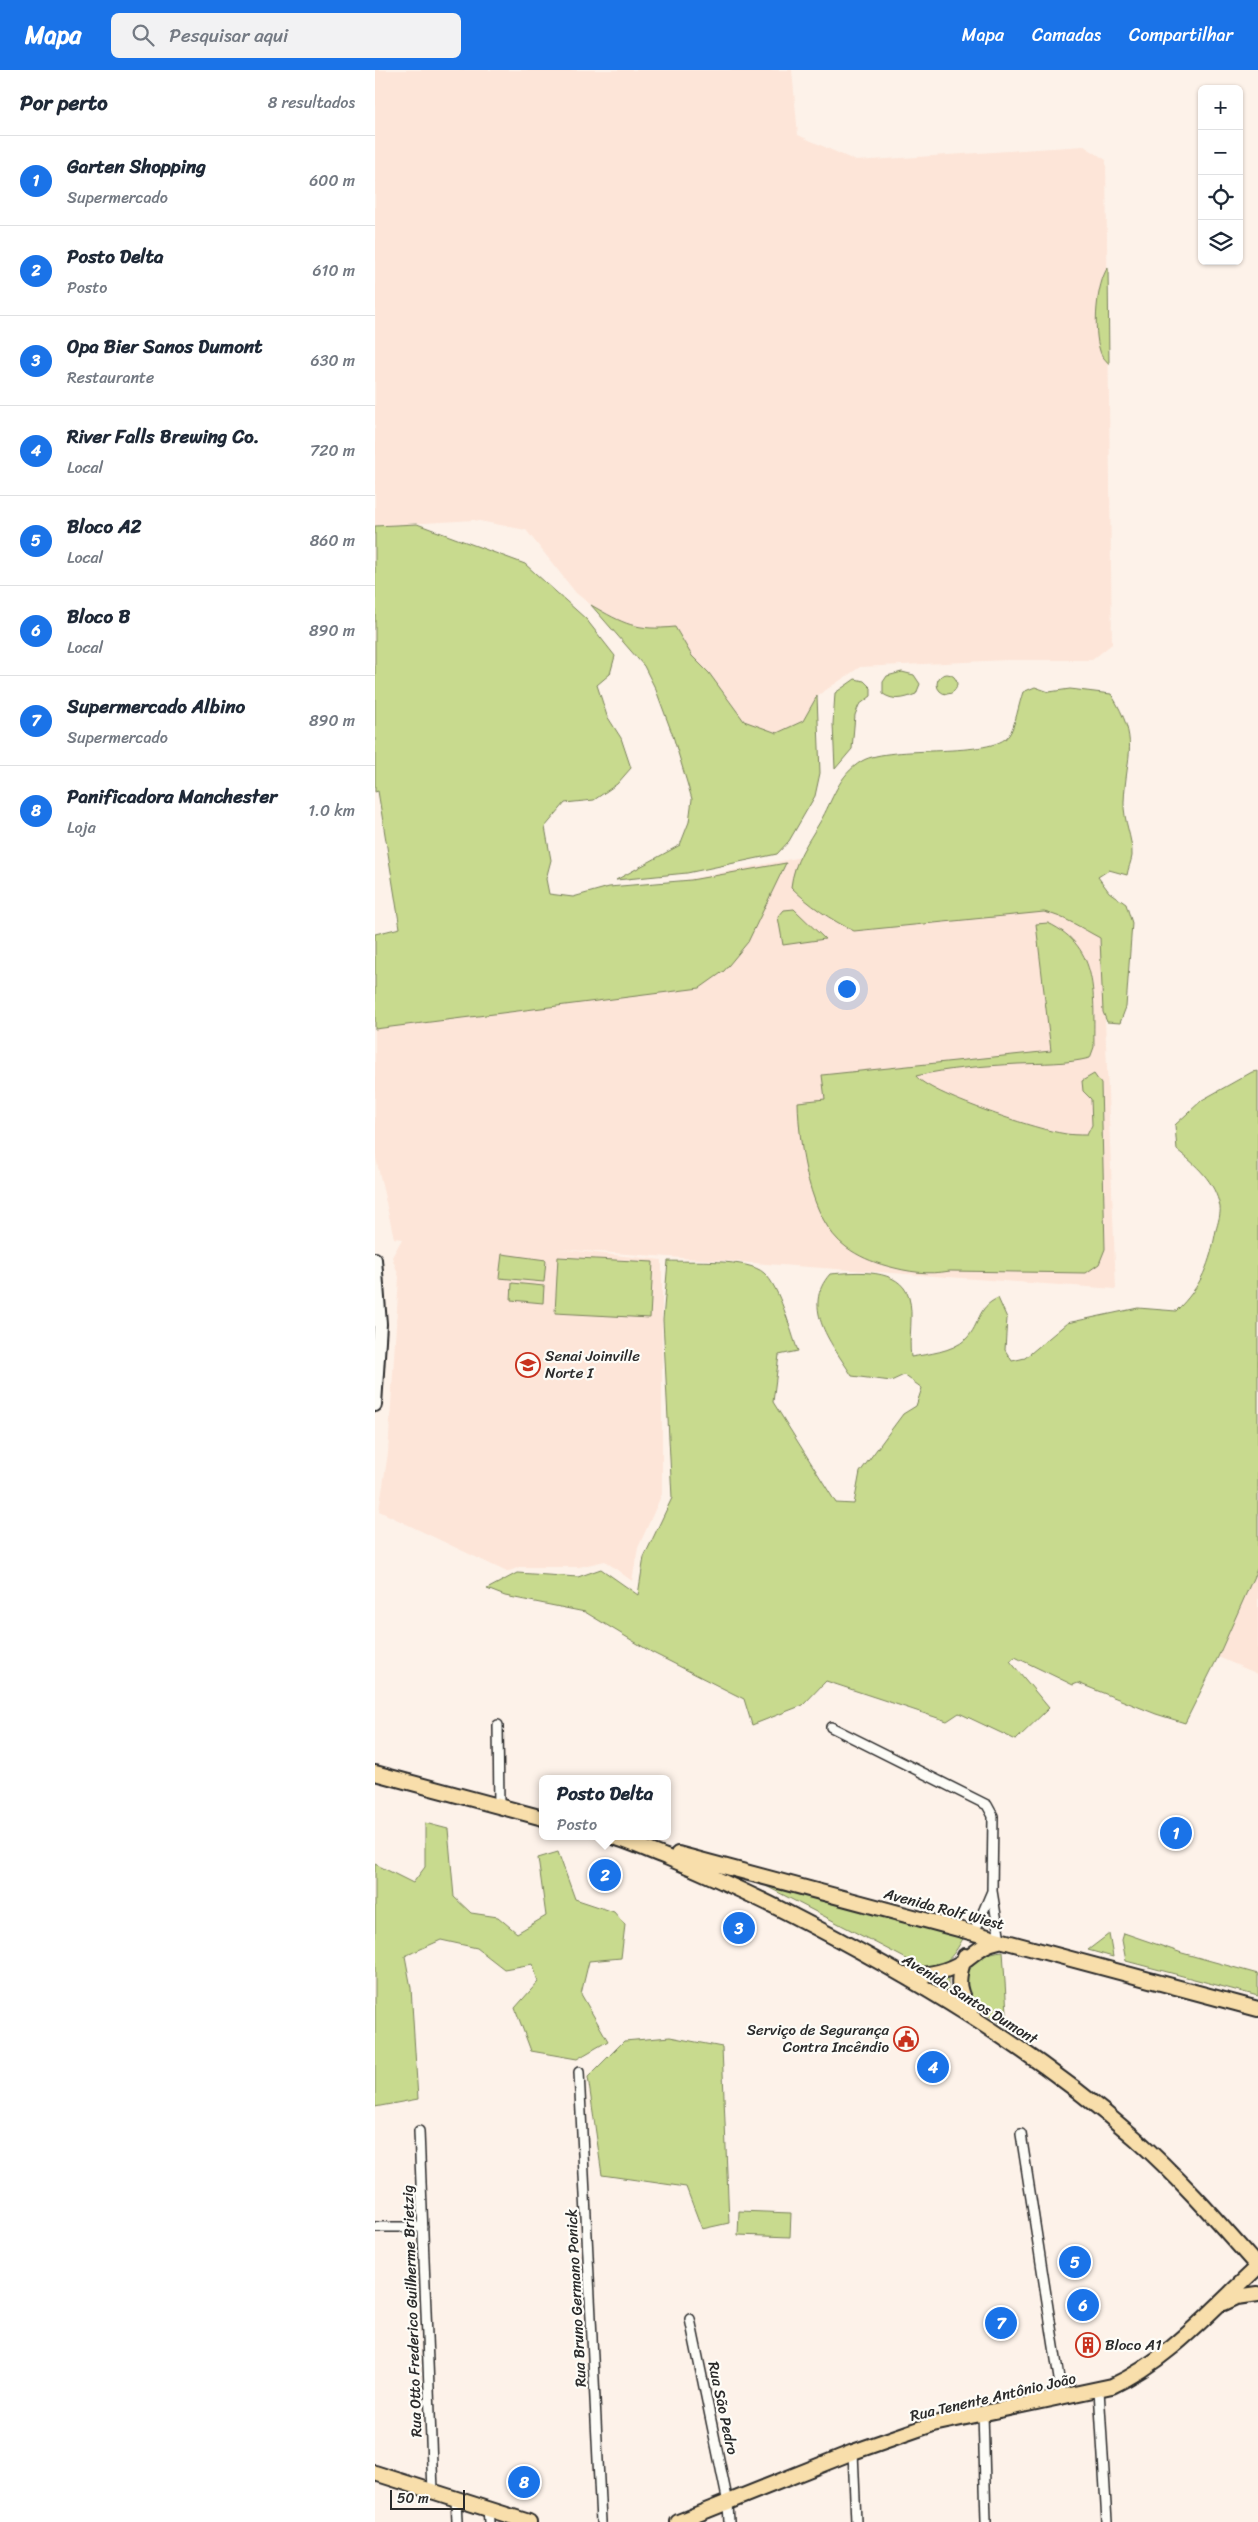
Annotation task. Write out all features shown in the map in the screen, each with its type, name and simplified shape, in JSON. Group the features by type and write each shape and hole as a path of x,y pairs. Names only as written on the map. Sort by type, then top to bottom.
{"main road":[{"path":"375,1259 380,1324 375,1405"},
{"path":"375,1773 539,1817"},
{"name":"Avenida Santos Dumont","path":"621,1840 741,1890 904,1975 973,2018 1076,2089 1137,2140 1181,2183 1258,2267"},
{"name":"Avenida Rolf Wiest","path":"624,1840 1258,2009"},
{"path":"973,2018 958,1988 958,1976 974,1933"},
{"path":"904,1975 934,1973 963,1961 978,1948 1000,1940"},
{"name":"Rua Tenente Antônio João","path":"678,2522 853,2452 933,2424 983,2412 1099,2390 1125,2380 1147,2368 1258,2267"},
{"path":"1214,2307 1237,2297 1258,2294"},
{"path":"375,2472 456,2499 489,2515 529,2522"}],"street":[{"path":"498,1725 499,1806"},
{"path":"831,1727 987,1805 991,1810 994,1823 992,1891 1000,1940"},
{"path":"974,1933 992,1891"},
{"name":"Rua Bruno Germano Ponick","path":"579,2072 601,2522"},
{"name":"Rua Otto Frederico Guilherme Brietzig","path":"419,2131 433,2491"},
{"path":"1021,2134 1061,2398"},
{"path":"375,2227 423,2227"},
{"name":"Rua São Pedro","path":"690,2319 728,2503 729,2522"},
{"path":"1099,2390 1107,2522"},
{"path":"983,2412 986,2522"},
{"path":"853,2452 856,2522"},
{"path":"456,2499 457,2522"}],"shaded area":[{"path":"375,70 792,70 798,135 856,161 1084,146 1106,160 1112,644 1092,660 1007,660 860,667 817,696 803,721 777,734 744,721 709,673 692,656 675,628 652,630 626,625 591,605 576,593 526,530 474,520 375,526"},
{"path":"1096,798 1116,1289 557,1249 662,1260 662,1494 638,1548 632,1581 605,1561 579,1567 519,1567 507,1572 379,1511 388,1453 399,1277 392,1257 402,1239 394,1238 375,1154 375,942"},
{"path":"1258,1567 1258,1674 1218,1657"}],"green space":[{"path":"1108,267 1109,364 1100,351 1096,320 1098,296"},
{"path":"417,524 525,564 586,619 615,656 610,674 597,685 607,716 621,738 631,768 617,784 594,800 565,803 545,827 551,860 546,879 549,894 573,897 609,887 691,880 786,863 748,942 724,971 700,988 375,1029 375,934 400,928 378,791 375,792 375,526"},
{"path":"591,605 631,625 650,628 675,627 692,656 709,673 744,721 777,733 803,721 817,696 820,773 815,796 789,841 777,854 687,873 616,880 680,845 689,822 692,799 673,736 656,690 644,666"},
{"path":"902,672 914,675 920,684 916,694 907,697 891,698 883,694 883,682 887,676"},
{"path":"943,674 951,674 957,680 957,688 951,694 943,694 937,688 937,680"},
{"path":"855,679 864,681 871,688 871,696 859,705 855,715 852,749 835,769 833,724 835,693"},
{"path":"1035,687 1049,692 1070,689 1111,694 1126,724 1129,736 1129,759 1124,809 1132,856 1127,875 1109,870 1098,877 1109,892 1126,904 1132,923 1126,1007 1120,1023 1107,1022 1103,1012 1100,938 1059,917 1044,912 854,931 821,912 791,887 795,869 802,853 837,788 847,773 854,767 862,761 876,756 983,747 999,742 1009,735 1011,731 1023,692"},
{"path":"794,909 825,939 783,945 778,917 784,910"},
{"path":"1048,923 1065,933 1077,946 1086,960 1091,976 1094,1010 1094,1047 1090,1058 1063,1062 967,1068 916,1076 940,1092 1007,1118 1064,1134 1087,1135 1092,1125 1091,1099 1083,1091 1082,1081 1094,1074 1101,1084 1105,1249 1099,1264 1086,1273 950,1271 926,1273 887,1266 855,1253 833,1235 815,1201 804,1160 798,1102 825,1099 822,1075 1051,1051 1036,924"},
{"path":"1258,1071 1258,1567 1218,1657 1185,1723 1156,1714 1078,1683 1073,1685 1015,1657 1010,1661 1049,1708 1016,1740 959,1713 947,1721 826,1681 803,1705 752,1725 744,1699 653,1653 585,1612 505,1596 487,1589 517,1573 578,1577 601,1569 638,1595 644,1557 672,1498 663,1320 668,1261 718,1262 745,1265 756,1268 770,1280 780,1298 798,1351 779,1355 773,1402 836,1503 854,1504 860,1472 903,1414 916,1406 922,1388 904,1375 891,1381 852,1376 829,1339 819,1313 818,1300 822,1287 830,1274 864,1273 887,1276 897,1281 904,1288 910,1304 911,1357 940,1352 954,1347 966,1339 982,1311 998,1298 1007,1318 1005,1350 1012,1361 1025,1358 1067,1323 1138,1308 1176,1311 1185,1302 1204,1274 1211,1253 1220,1209 1214,1189 1204,1174 1177,1150 1175,1125 1202,1100 1252,1072"},
{"path":"502,1254 546,1260 544,1282 499,1278"},
{"path":"558,1257 653,1262 650,1318 555,1313"},
{"path":"512,1283 544,1286 543,1303 511,1300"},
{"path":"425,1823 448,1829 454,1897 471,1913 498,1917 517,1933 546,1916 538,1858 558,1852 575,1899 614,1912 625,1925 621,1958 589,1961 581,1994 608,2041 577,2059 531,2051 515,2008 538,1982 533,1964 504,1969 477,1948 441,1940 405,1956 411,1988 418,2099 375,2107 375,1864 413,1883 425,1867"},
{"path":"766,1886 965,1935 953,1954 944,1963 937,1966 922,1967"},
{"path":"1124,1933 1182,1953 1258,1974 1258,1996 1126,1961 1122,1940"},
{"path":"1109,1934 1113,1957 1088,1950"},
{"path":"1003,1951 1008,2028 987,2015 976,2005 967,1986 967,1977 975,1962 992,1953"},
{"path":"948,1972 948,1991 933,1980"},
{"path":"670,2037 722,2047 729,2223 702,2229 686,2187 602,2175 588,2077 624,2041"},
{"path":"739,2211 791,2213 790,2237 738,2235"}],"place":[{"name":"Senai Joinville Norte I","path":"528,1365"},
{"name":"Garten Shopping","path":"1176,1833"},
{"name":"Posto Delta","path":"605,1875"},
{"name":"Opa Bier Sanos Dumont","path":"739,1928"},
{"name":"Serviço de Segurança Contra Incêndio","path":"906,2039"},
{"name":"River Falls Brewing Co.","path":"933,2067"},
{"name":"Bloco A2","path":"1075,2262"},
{"name":"Bloco B","path":"1083,2305"},
{"name":"Supermercado Albino","path":"1001,2323"},
{"name":"Bloco A1","path":"1088,2345"},
{"name":"Panificadora Manchester","path":"524,2482"}]}
